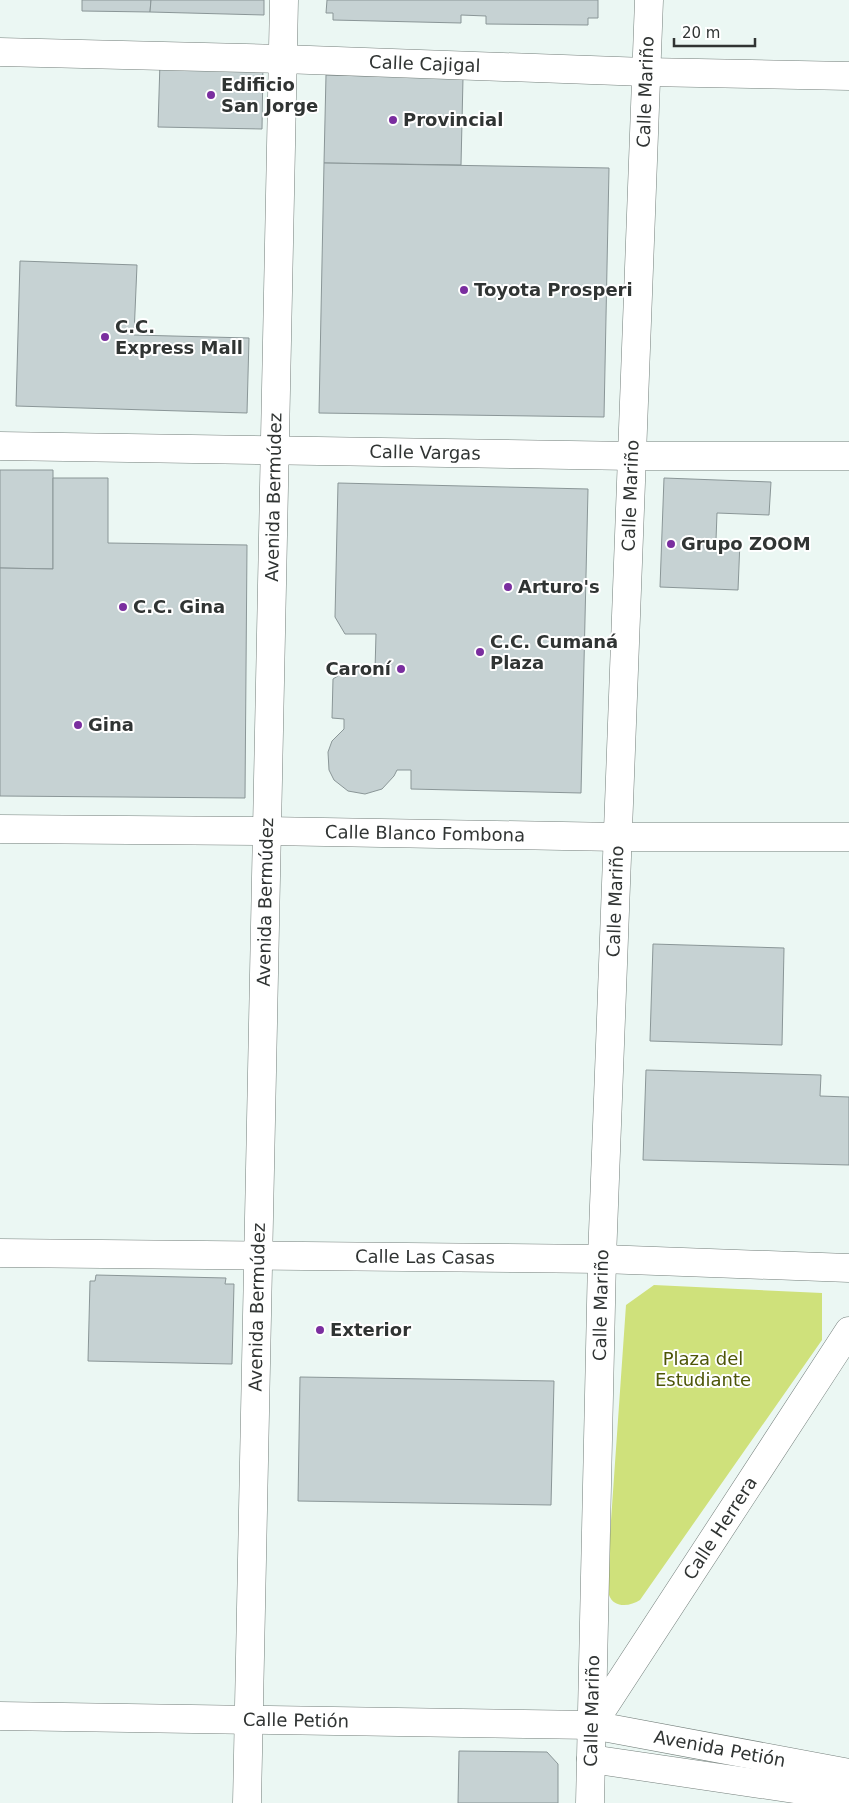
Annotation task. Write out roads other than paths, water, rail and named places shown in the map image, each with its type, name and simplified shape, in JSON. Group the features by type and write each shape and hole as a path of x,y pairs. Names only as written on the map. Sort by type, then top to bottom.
{"street":[{"name":"Avenida Bermúdez","path":"248,1803 284,0"},
{"name":"Calle Mariño","path":"590,1803 602,1259 649,0"},
{"name":"Calle Cajigal","path":"0,52 282,58 646,72 849,76"},
{"name":"Calle Vargas","path":"0,446 632,456 849,456"},
{"name":"Calle Blanco Fombona","path":"0,829 618,837 849,837"},
{"name":"Calle Las Casas","path":"0,1253 602,1259 849,1268"},
{"name":"Calle Herrera","path":"592,1725 849,1331"},
{"name":"Calle Petión","path":"0,1716 592,1725"},
{"name":"Avenida Petión","path":"592,1725 849,1773"},
{"name":"Avenida Petión","path":"591,1759 849,1797"}],"place":[{"name":"Edificio San Jorge","path":"211,95"},
{"name":"Provincial","path":"393,120"},
{"name":"Toyota Prosperi","path":"464,290"},
{"name":"C.C. Express Mall","path":"105,337"},
{"name":"Grupo ZOOM","path":"671,544"},
{"name":"Arturo's","path":"508,587"},
{"name":"C.C. Gina","path":"123,607"},
{"name":"C.C. Cumaná Plaza","path":"480,652"},
{"name":"Caroní","path":"401,669"},
{"name":"Gina","path":"78,725"},
{"name":"Exterior","path":"320,1330"}],"park label":[{"name":"Plaza del Estudiante","path":"703,1369"}]}
